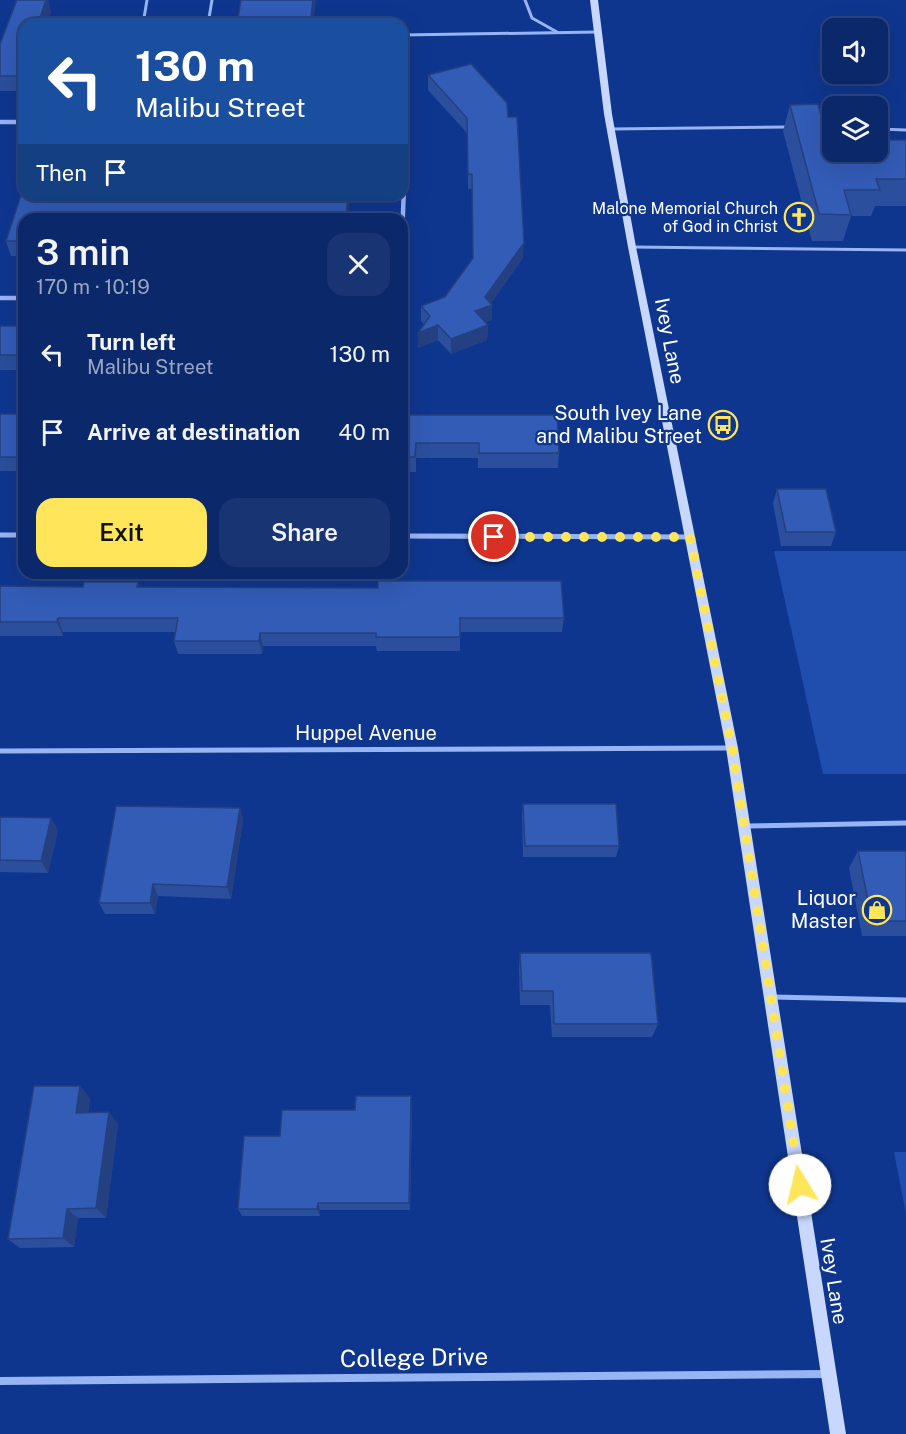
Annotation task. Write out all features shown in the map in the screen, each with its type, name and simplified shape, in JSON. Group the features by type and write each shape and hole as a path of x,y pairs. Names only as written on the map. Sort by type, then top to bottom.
{"street":[{"name":"Ivey Lane","path":"594,0 611,129 632,247 732,748 838,1434"},
{"path":"0,122 18,122"},
{"path":"0,298 18,298"},
{"path":"0,535 18,535"},
{"path":"408,536 690,537"},
{"name":"Huppel Avenue","path":"0,751 732,748"},
{"name":"College Drive","path":"0,1381 829,1374"}],"lane":[{"path":"144,18 147,0"},
{"path":"209,18 213,0"},
{"path":"525,0 532,18 559,33"},
{"path":"408,35 598,32"},
{"path":"611,129 789,127"},
{"path":"813,127 822,127"},
{"path":"888,129 906,130"},
{"path":"632,247 729,246 824,250 906,250"},
{"path":"744,826 906,823"},
{"path":"771,997 906,999"}],"shaded area":[{"path":"774,551 906,551 906,774 823,774"},
{"path":"894,1152 906,1152 906,1214"}],"building":[{"path":"17,0 46,0 40,18 18,18 18,76 0,76 0,44"},
{"path":"241,0 313,0 311,18 238,18"},
{"path":"471,64 507,103 508,117 517,117 524,243 485,297 492,305 475,311 488,325 451,339 438,325 418,333 430,316 421,306 445,297 473,258 472,174 468,174 467,118 428,75"},
{"path":"818,104 822,119 822,162 888,162 888,140 906,140 906,179 876,179 880,190 844,190 851,215 819,214 790,105"},
{"path":"19,201 348,201 346,213 18,213 18,241 6,241"},
{"path":"0,326 18,326 18,355 0,355"},
{"path":"0,414 18,414 18,457 0,457"},
{"path":"408,415 557,415 559,453 479,453 479,443 416,443 415,457 408,457"},
{"path":"777,489 826,489 836,532 786,532"},
{"path":"378,581 561,581 564,618 460,618 460,637 376,637 376,633 260,633 259,641 174,641 178,618 58,618 57,622 0,622 0,586 83,587 84,582 138,582 137,587 378,588"},
{"path":"523,804 616,804 619,846 525,846"},
{"path":"116,806 240,808 227,887 153,884 150,903 99,903"},
{"path":"0,817 51,818 41,861 0,860"},
{"path":"858,851 906,851 906,921 872,921"},
{"path":"520,953 651,953 658,1024 554,1024 553,991 522,991"},
{"path":"34,1086 80,1086 76,1113 109,1112 96,1208 67,1209 63,1238 8,1239"},
{"path":"356,1096 411,1096 409,1203 318,1203 317,1209 238,1209 244,1136 280,1136 282,1110 355,1110"}],"place":[{"name":"Malone Memorial Church of God in Christ","path":"799,217"},
{"name":"South Ivey Lane and Malibu Street","path":"723,425"},
{"name":"Liquor Master","path":"877,910"}],"route":[{"path":"494,537 690,537 732,748 800,1185"}]}
